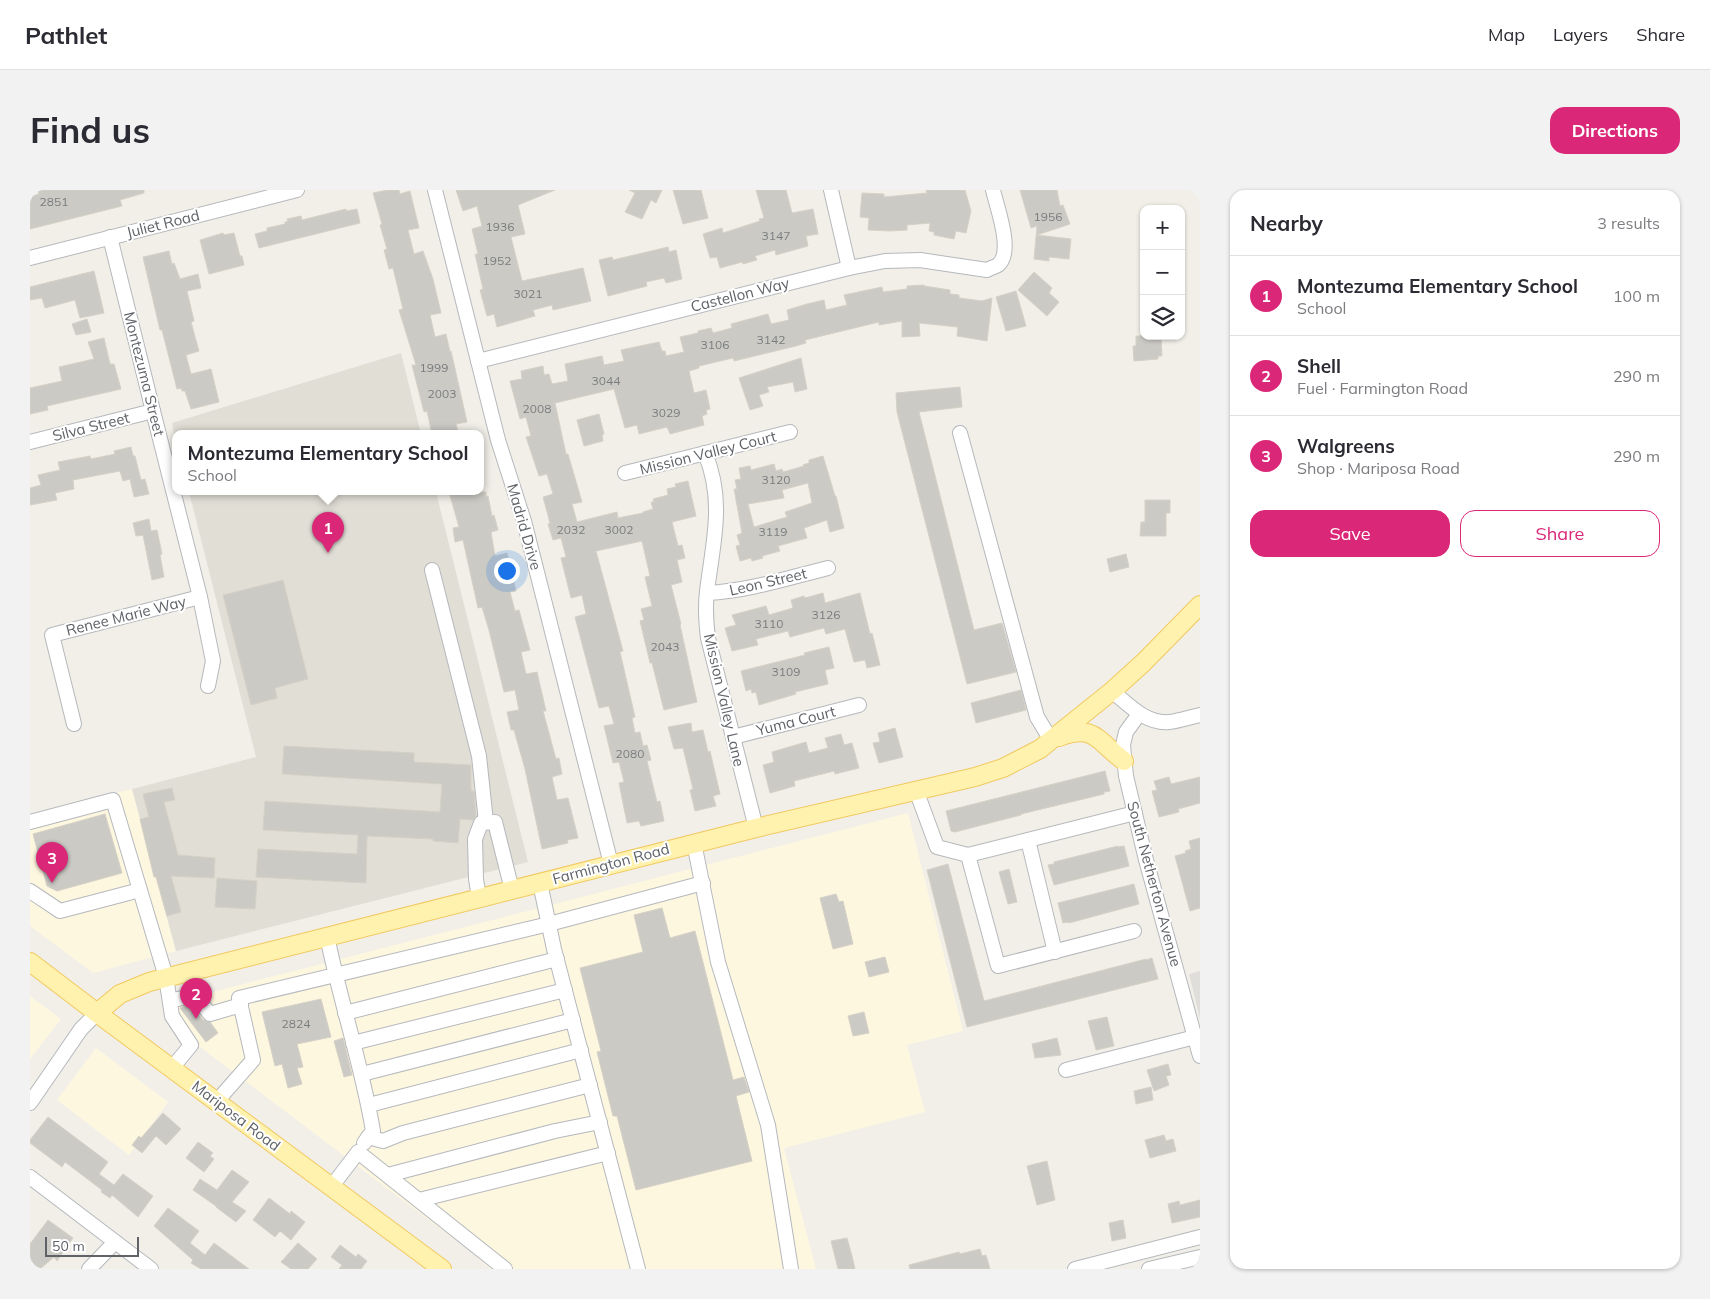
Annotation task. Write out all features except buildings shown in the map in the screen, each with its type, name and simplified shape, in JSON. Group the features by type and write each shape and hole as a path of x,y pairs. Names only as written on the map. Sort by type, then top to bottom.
{"main road":[{"name":"Farmington Road","path":"97,1013 120,994 166,977 694,843 975,777 1003,768 1040,749 1112,690 1143,663 1200,605"},
{"path":"1051,740 1073,732 1088,732 1098,736 1110,751 1124,761"},
{"name":"Mariposa Road","path":"30,962 442,1269"}],"street":[{"name":"Juliet Road","path":"30,258 297,190"},
{"name":"Madrid Drive","path":"435,190 498,440 524,521 611,864"},
{"path":"831,190 848,268"},
{"name":"Castellon Way","path":"478,361 848,268 885,261 920,260 982,270 997,266 1005,251 1005,240 993,190"},
{"name":"Montezuma Street","path":"110,237 172,487"},
{"name":"Silva Street","path":"30,442 153,412"},
{"name":"Mission Valley Court","path":"625,473 790,432"},
{"path":"960,433 1037,717 1051,740"},
{"name":"Mission Valley Lane","path":"705,453 715,482 717,503 717,524 707,593 706,617 708,638 756,828"},
{"name":"Montezuma Street","path":"174,495 200,597 213,661 208,686"},
{"name":"Leon Street","path":"707,593 744,589 828,568"},
{"path":"432,570 479,756 486,822"},
{"name":"Renee Marie Way","path":"74,724 52,635 200,597"},
{"path":"1112,690 1140,714 1158,722 1170,722 1200,715"},
{"name":"Yuma Court","path":"733,737 859,705"},
{"name":"South Netherton Avenue","path":"1140,714 1126,732 1123,745 1124,761 1135,813 1200,1056"},
{"path":"916,790 937,847 968,855 1135,813"},
{"path":"30,822 113,800 166,977 172,1016 191,1045 172,1068"},
{"path":"479,898 476,879 475,839 481,823 495,822 512,890"},
{"path":"1028,840 1055,952"},
{"path":"694,843 718,962 768,1125 791,1269"},
{"path":"968,855 998,966 1134,931"},
{"path":"540,883 557,959 638,1269"},
{"path":"217,1101 252,1060 240,998 549,924 703,884"},
{"path":"30,891 60,912 140,890"},
{"path":"327,936 335,974 362,1074 373,1131 332,1186"},
{"path":"345,1013 557,959"},
{"path":"353,1043 565,990"},
{"path":"170,1002 194,996 210,1014 241,1005"},
{"path":"30,1103 81,1029 97,1013"},
{"path":"362,1074 573,1020"},
{"path":"1066,1070 1195,1037"},
{"path":"368,1105 581,1050"},
{"path":"368,1137 383,1140 590,1085"},
{"path":"388,1175 555,1131 600,1122"},
{"path":"358,1152 505,1269"},
{"path":"419,1200 608,1153"},
{"path":"30,1177 151,1269"},
{"path":"1075,1269 1200,1237"},
{"path":"89,1269 115,1242"},
{"path":"1149,1269 1200,1257"}],"shaded area":[{"path":"401,353 420,430 173,430 172,423"},
{"path":"190,495 437,495 528,862 176,951 132,789 256,757"},
{"path":"132,789 176,951 93,973 30,926 30,815"},
{"path":"908,813 963,1031 907,1045 925,1112 784,1148 816,1269 490,1269 470,1251 167,1022 166,1004"},
{"path":"1200,971 1200,1019 1189,974"},
{"path":"30,996 61,1019 30,1059"},
{"path":"96,1048 168,1102 129,1155 57,1100"}],"place":[{"name":"Montezuma Elementary School","path":"328,553"},
{"name":"Walgreens","path":"52,883"},
{"name":"Shell","path":"196,1019"}]}
